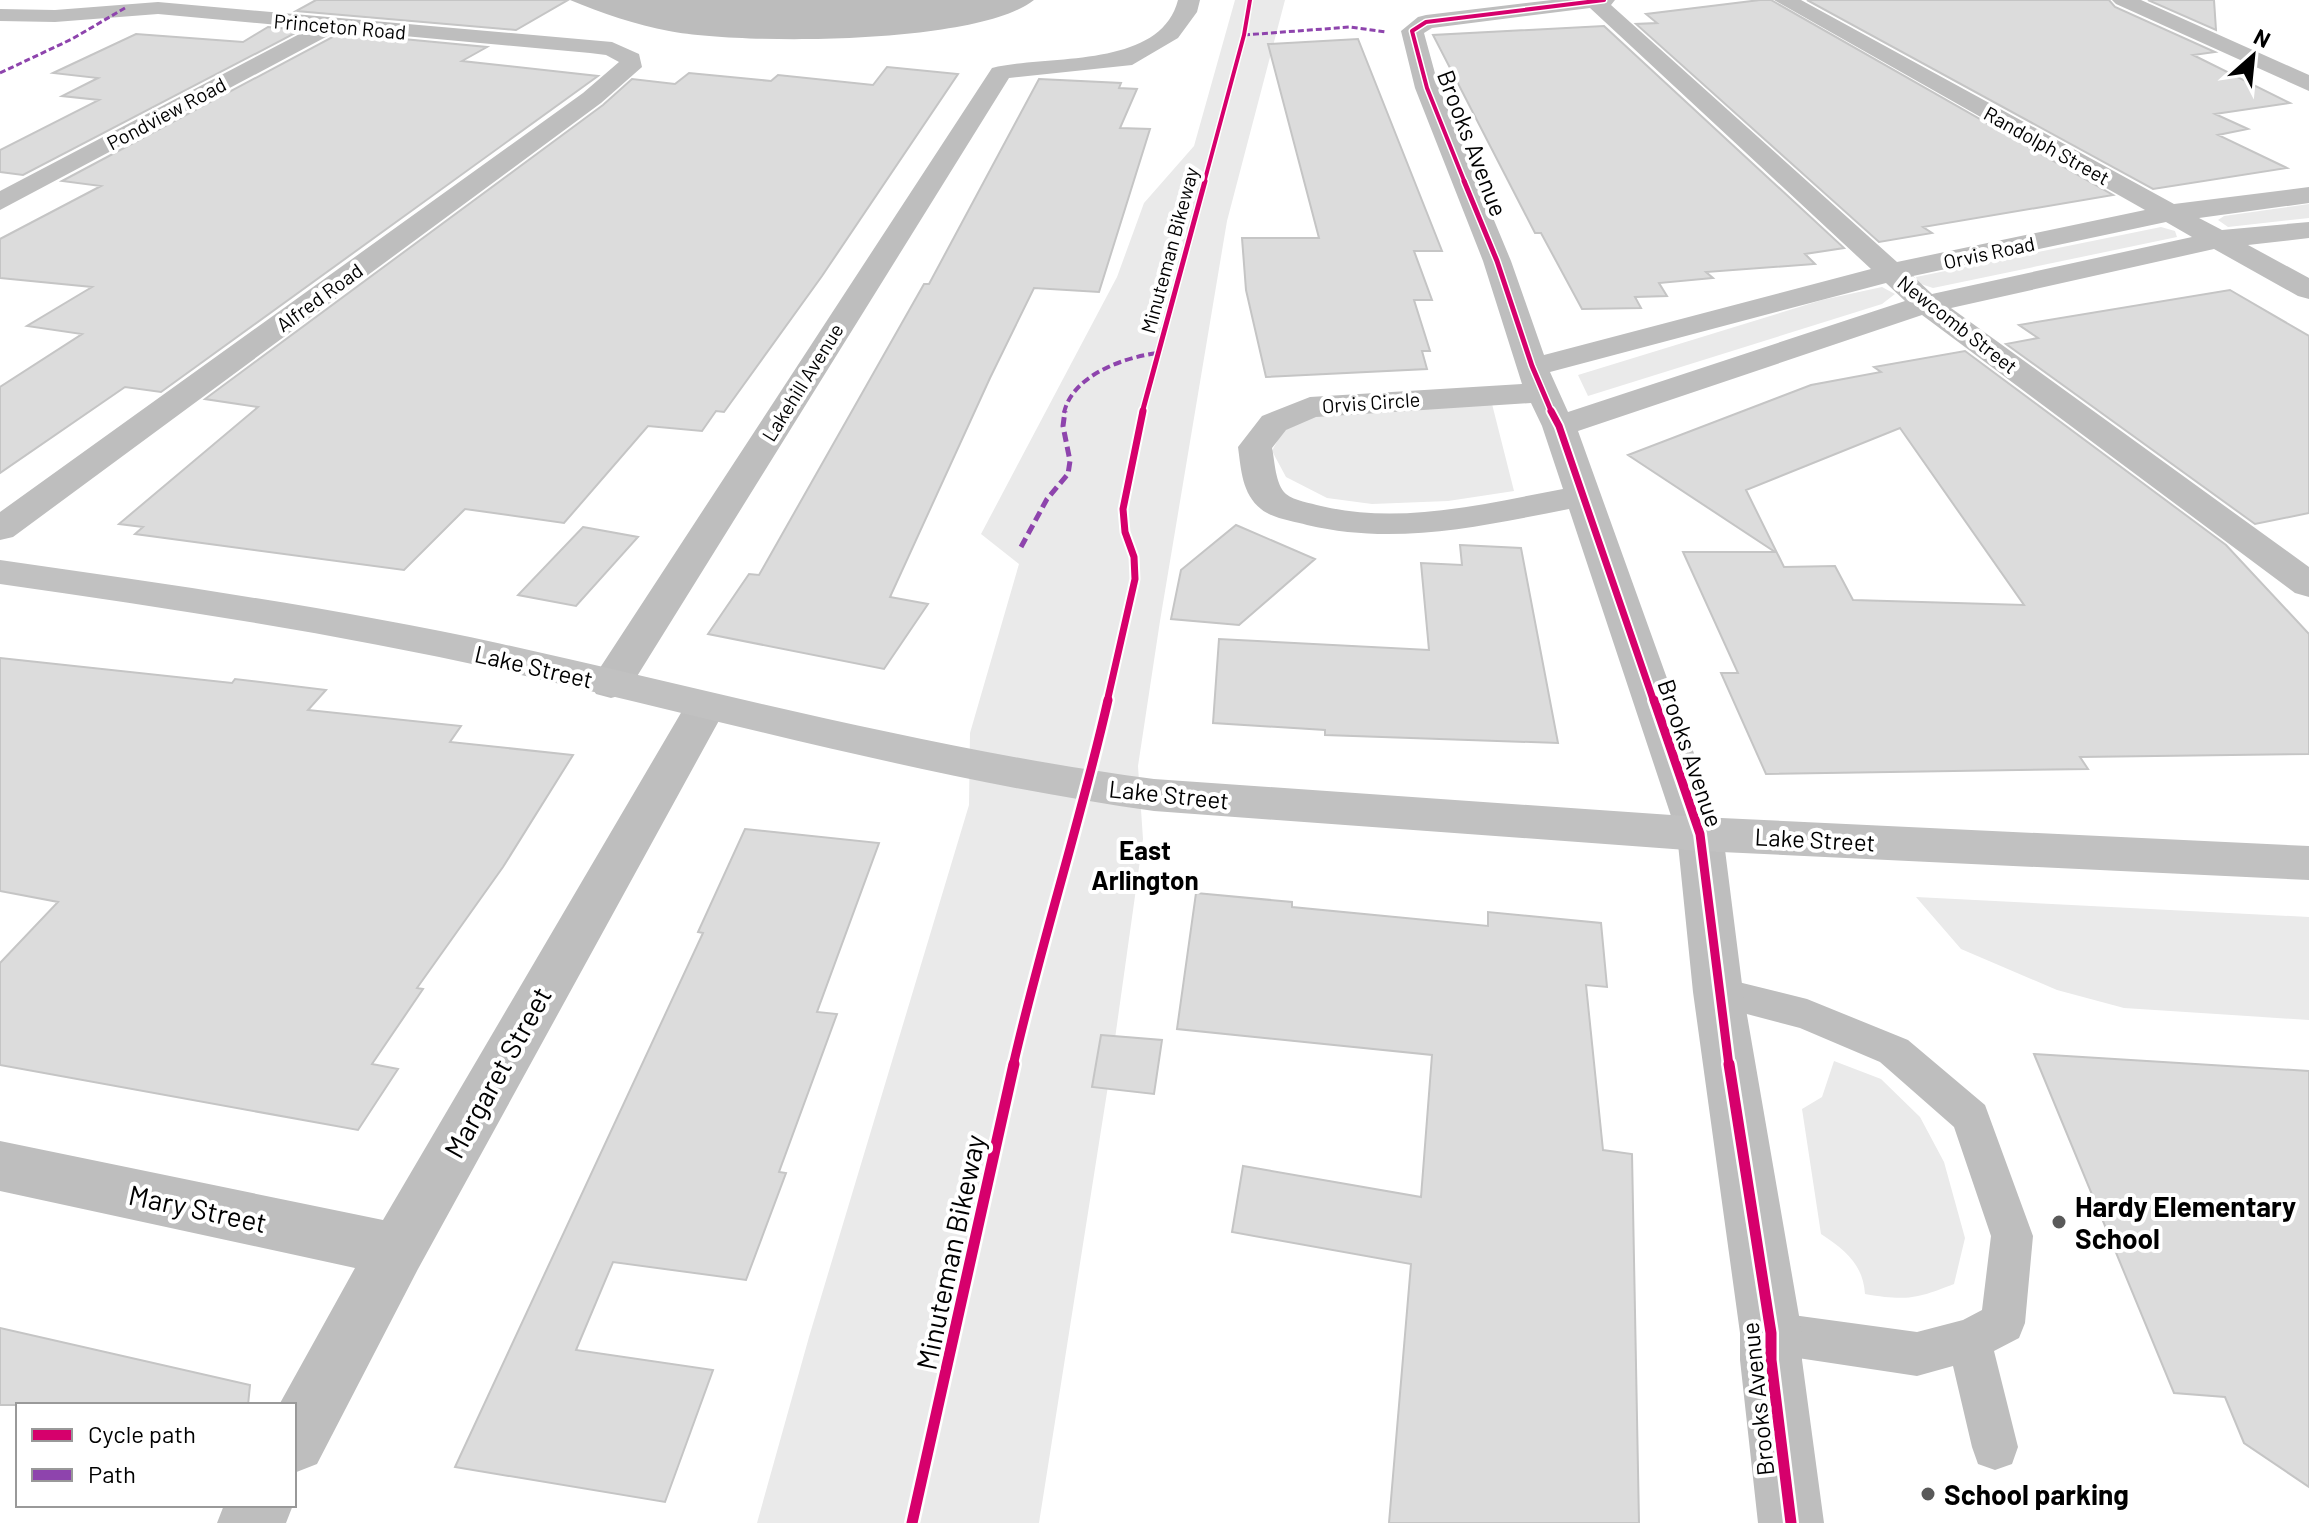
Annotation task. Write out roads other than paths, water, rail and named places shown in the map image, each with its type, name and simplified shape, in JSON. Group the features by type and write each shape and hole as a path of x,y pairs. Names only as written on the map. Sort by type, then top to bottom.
{"main road":[{"name":"Lake Street","path":"4,576 282,613 924,755 1143,794 1700,834 2309,863"}],"street":[{"name":"Lakehill Avenue","path":"611,684 994,80 1007,69 1124,60 1170,33 1186,12 1189,0"},
{"path":"1595,1 1604,0"},
{"name":"Randolph Street","path":"1785,0 2309,290"},
{"path":"2123,0 2309,84"},
{"name":"Brooks Avenue","path":"1595,1 1426,22 1412,31 1415,49 1438,114 1498,264 1519,333 1559,426 1700,834 1718,992 1771,1333 1771,1360 1791,1523"},
{"name":"Newcomb Street","path":"1595,1 1926,304 2309,585"},
{"name":"Princeton Road","path":"0,15 55,16 166,4 333,25 590,46 612,49 631,59"},
{"name":"Pondview Road","path":"0,202 333,25"},
{"name":"Alfred Road","path":"0,529 592,98 630,67 631,59"},
{"name":"Orvis Road","path":"1537,380 1893,272 2171,213 2309,195"},
{"name":"Orvis Road","path":"1559,426 1926,304 2221,239 2309,230"},
{"name":"Orvis Circle","path":"1537,380 1310,407 1274,423 1255,447 1260,482 1272,500 1285,506 1333,522 1368,526 1434,522 1581,496"},
{"name":"Margaret Street","path":"296,1437 397,1250 706,706"},
{"name":"Mary Street","path":"0,1166 397,1250"}],"lane":[{"path":"1718,992 1807,1014 1894,1051 1971,1117 2012,1236 2003,1323 1969,1340 1917,1354 1771,1333"},
{"path":"1969,1340 1995,1447"}],"place":[{"name":"Hardy Elementary School","path":"2059,1222"},
{"name":"School parking","path":"1928,1494"}],"district":[{"name":"East Arlington","path":"1145,864"}]}
